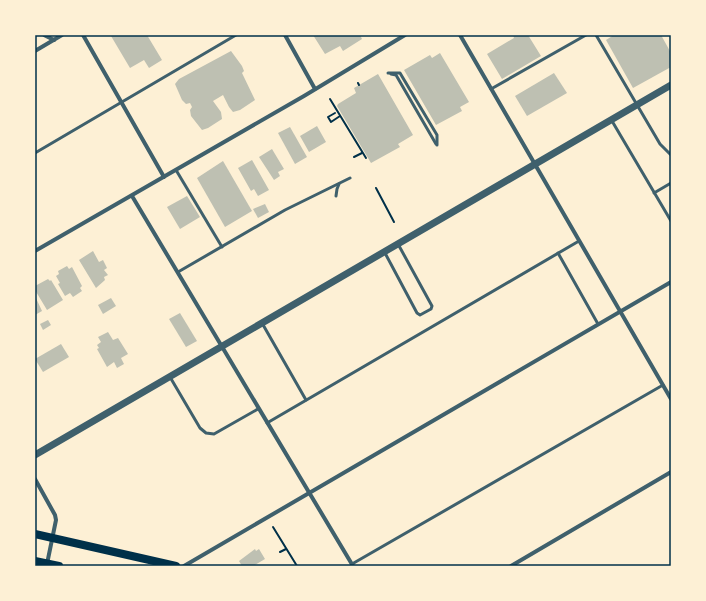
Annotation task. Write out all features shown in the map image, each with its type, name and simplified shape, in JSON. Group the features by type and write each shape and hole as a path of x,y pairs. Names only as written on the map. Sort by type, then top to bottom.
{"main road":[{"path":"35,534 176,566"},
{"path":"35,561 47,565 59,566"}],"street":[{"path":"44,35 54,40"},
{"path":"35,51 62,35"},
{"path":"83,35 164,177"},
{"path":"285,35 315,89"},
{"path":"35,251 132,196 405,35"},
{"path":"460,35 671,399"},
{"path":"35,455 671,85"},
{"path":"132,196 258,409 353,565"},
{"path":"184,566 671,282"},
{"path":"510,566 671,472"},
{"path":"35,479 55,515 56,525 47,565"}],"lane":[{"path":"35,153 236,35"},
{"path":"491,89 586,35"},
{"path":"596,35 636,106 660,144 671,155"},
{"path":"388,73 400,73 437,135 437,145"},
{"path":"611,120 671,221"},
{"path":"176,170 222,247"},
{"path":"178,272 285,210 350,178"},
{"path":"336,196 340,183"},
{"path":"654,193 671,183"},
{"path":"267,423 579,241"},
{"path":"384,252 417,313 420,315 432,306 398,244"},
{"path":"558,253 598,324"},
{"path":"262,323 306,400"},
{"path":"170,377 200,428 206,434 214,434 258,409"},
{"path":"353,565 663,384"}],"path":[{"path":"330,99 366,158"},
{"path":"334,113 328,116 331,122 340,116"},
{"path":"354,157 362,153"},
{"path":"376,188 394,222"},
{"path":"273,527 297,566"},
{"path":"280,552 286,548"}],"building":[{"path":"147,35 162,60 149,68 144,60 130,68 111,36"},
{"path":"313,35 360,35 362,39 343,51 340,46 325,54"},
{"path":"513,35 528,35 541,56 502,79 487,54 514,38"},
{"path":"614,35 661,35 671,53 671,67 633,88 606,40"},
{"path":"231,51 242,66 244,71 242,73 255,100 240,110 233,112 223,95 213,101 221,112 222,119 202,130 191,116 190,110 192,107 190,103 186,104 182,100 175,84 179,79"},
{"path":"440,53 469,102 460,107 462,111 436,125 404,70 430,55 432,58"},
{"path":"554,73 567,93 527,116 515,96"},
{"path":"378,74 413,135 398,144 400,147 371,163 337,106 356,93 354,88"},
{"path":"317,126 326,142 309,152 300,136"},
{"path":"290,127 307,157 295,164 278,133"},
{"path":"272,149 284,169 278,172 280,176 274,180 259,157"},
{"path":"252,160 269,190 258,196 254,189 251,191 238,168"},
{"path":"223,161 252,211 225,227 197,178"},
{"path":"187,196 200,217 180,229 167,207"},
{"path":"265,204 269,212 258,218 253,209"},
{"path":"93,251 99,262 103,260 107,268 104,270 108,275 104,277 105,280 96,288 79,260"},
{"path":"67,266 69,269 72,267 82,286 80,288 82,291 73,297 70,293 65,296 58,284 60,283 56,276 59,274 58,271"},
{"path":"48,279 50,281 51,280 63,300 47,310 35,290 35,286"},
{"path":"35,296 42,311 35,315"},
{"path":"111,298 116,306 103,314 98,305"},
{"path":"180,313 197,341 186,347 169,319"},
{"path":"48,320 51,325 43,330 40,324"},
{"path":"108,332 113,340 118,338 128,354 121,358 124,364 117,368 114,362 107,367 97,349 99,348 97,345 101,342 98,337"},
{"path":"61,344 69,357 43,372 35,359"},
{"path":"255,549 256,551 259,549 265,559 253,566 242,566 239,561"}]}
